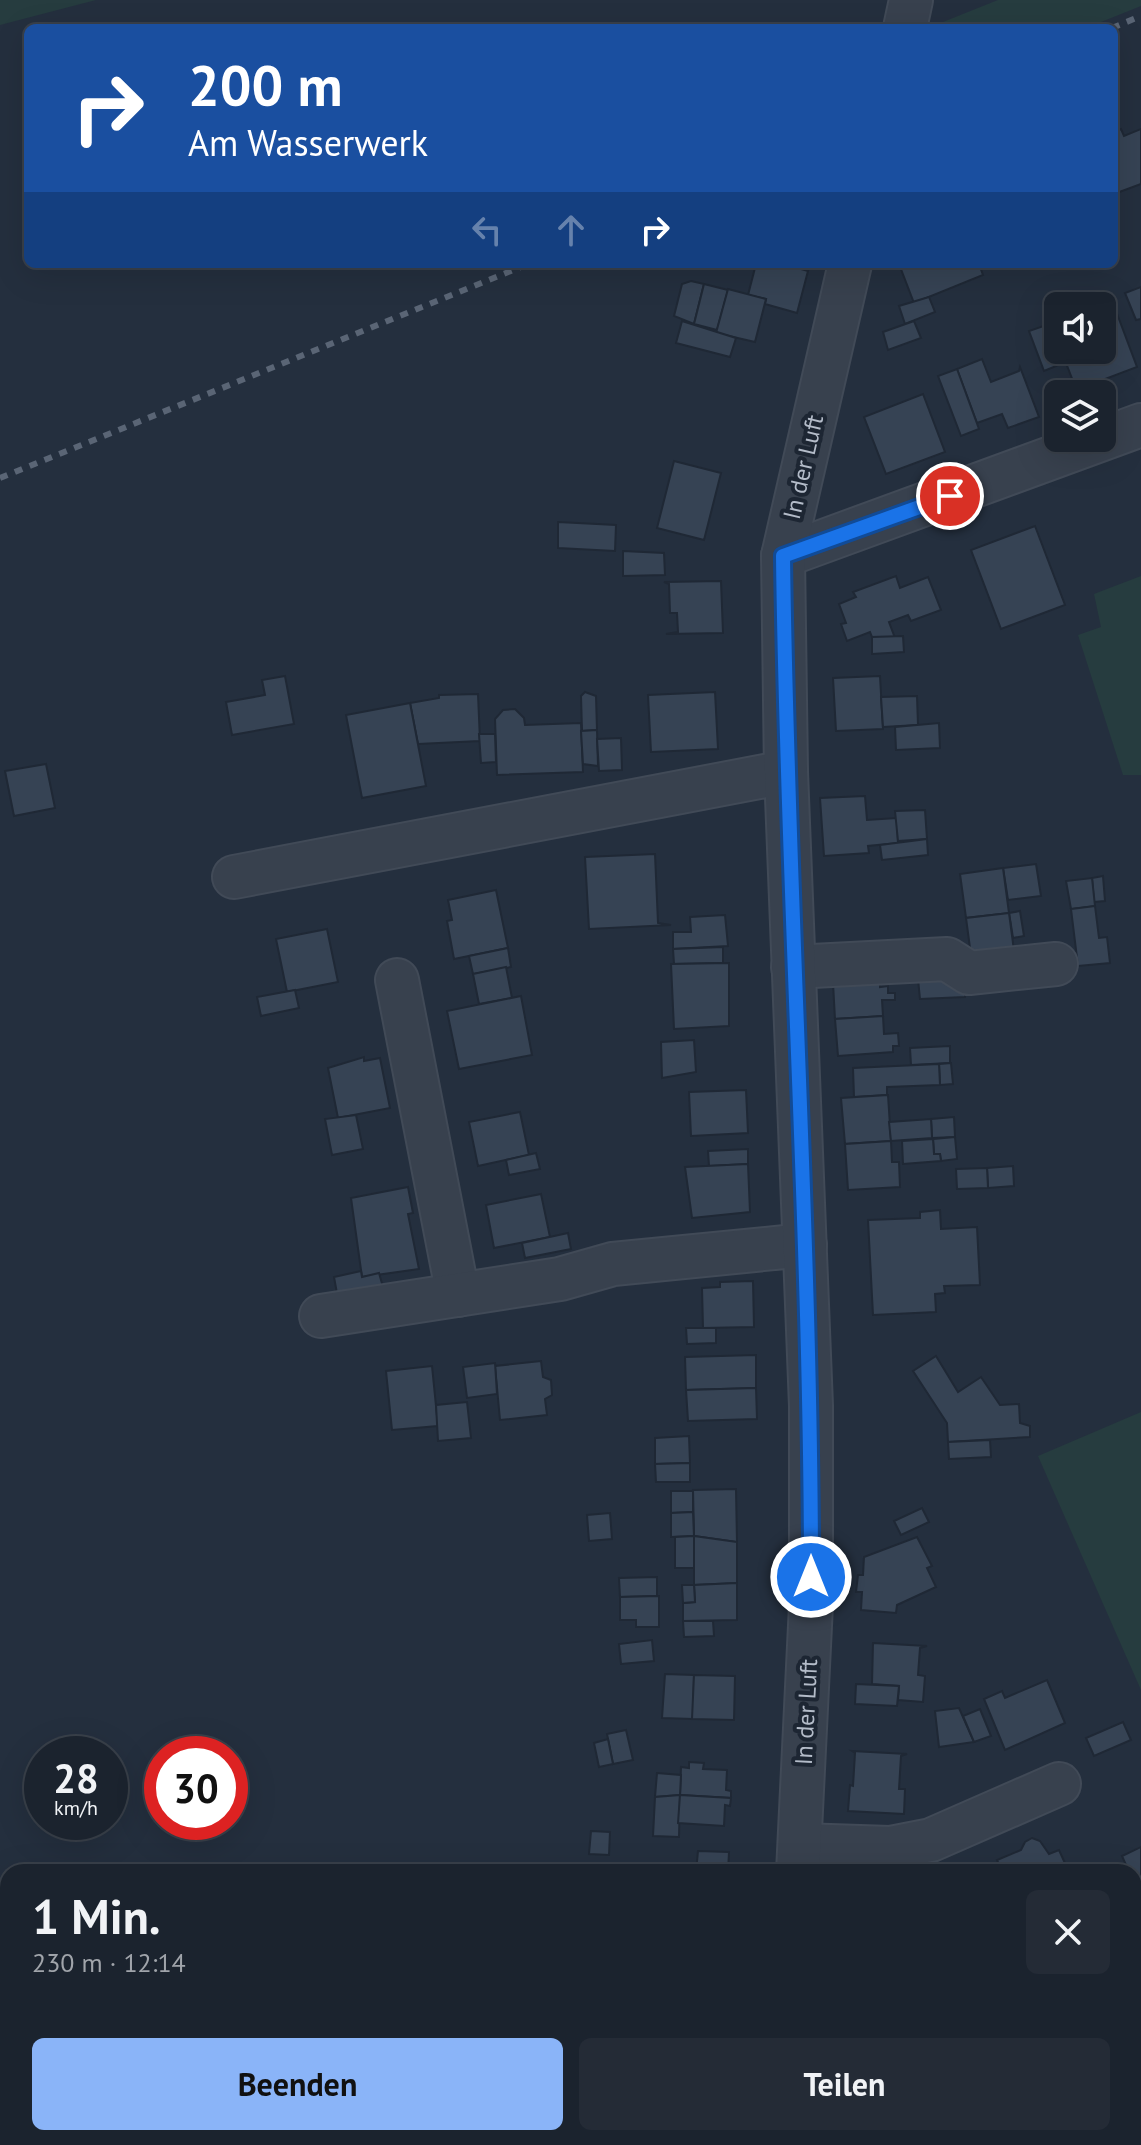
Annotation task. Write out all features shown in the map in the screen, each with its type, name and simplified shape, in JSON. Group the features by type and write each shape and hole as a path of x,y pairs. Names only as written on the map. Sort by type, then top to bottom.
{"street":[{"path":"906,24 911,0"},
{"name":"In der Luft","path":"799,1859 811,1605 811,1406 786,772 783,556 849,268"},
{"path":"783,556 1141,425"},
{"path":"234,877 786,772"},
{"path":"793,967 947,959 969,973 1056,964"},
{"path":"397,980 458,1295"},
{"path":"321,1316 560,1279 613,1264 805,1245"},
{"path":"799,1859 931,1840 1059,1784"}],"green space":[{"path":"0,0 96,0 0,25"},
{"path":"998,0 1141,0 1141,6 1096,24 938,24"},
{"path":"1141,576 1141,775 1123,775 1078,635 1101,627 1094,594"},
{"path":"1141,1412 1141,1690 1038,1456"}],"building":[{"path":"1121,129 1124,136 1141,129 1141,184 1118,193 1118,130"},
{"path":"755,268 798,268 808,271 797,313 765,304 766,299 748,295"},
{"path":"901,268 980,268 983,275 914,303"},
{"path":"691,281 704,284 694,324 674,316 682,284"},
{"path":"704,284 728,290 717,330 694,324"},
{"path":"1141,287 1141,319 1136,320 1125,293"},
{"path":"728,289 766,299 755,342 716,333"},
{"path":"929,297 935,312 905,324 899,306"},
{"path":"1116,311 1137,367 1102,380 1073,380 1066,364 1116,364"},
{"path":"682,321 736,338 730,357 676,343"},
{"path":"914,321 921,338 888,350 883,332"},
{"path":"1044,326 1044,364 1061,364 1044,371 1029,331"},
{"path":"982,359 991,382 1019,371 1020,367 1039,417 1008,428 1002,414 977,423 957,369"},
{"path":"957,369 979,429 961,436 938,376"},
{"path":"923,394 945,452 886,474 864,417"},
{"path":"674,461 721,473 704,540 657,528"},
{"path":"558,522 616,525 615,551 558,548"},
{"path":"1035,526 1065,605 1001,629 971,550"},
{"path":"623,551 664,553 665,575 623,576"},
{"path":"896,576 900,588 928,577 941,610 911,621 908,615 889,622 895,638 872,637 870,632 847,641 841,624 846,623 839,604 856,597 853,592"},
{"path":"721,581 723,633 666,634 678,632 677,613 670,613 669,584 664,582"},
{"path":"903,636 904,652 872,654 872,637"},
{"path":"285,676 294,724 232,735 226,702 265,695 262,680"},
{"path":"880,676 883,729 836,731 833,678"},
{"path":"585,692 596,696 597,730 582,731 581,696"},
{"path":"715,692 718,749 651,752 648,695"},
{"path":"478,694 480,741 418,744 410,703 439,698 439,695"},
{"path":"917,696 918,725 883,727 881,697"},
{"path":"410,703 426,786 362,798 346,715"},
{"path":"515,709 524,718 525,725 581,723 583,772 497,775 495,719 503,710"},
{"path":"939,723 940,748 896,750 895,727"},
{"path":"597,730 598,766 583,764 581,731"},
{"path":"479,734 495,734 496,762 481,763"},
{"path":"621,738 622,770 599,771 597,739"},
{"path":"46,764 55,808 14,816 5,771"},
{"path":"865,796 867,820 897,818 898,843 868,846 869,853 824,856 820,798"},
{"path":"925,810 927,839 898,841 895,811"},
{"path":"927,839 928,855 882,860 880,845"},
{"path":"655,854 658,923 671,925 589,929 585,857"},
{"path":"1036,864 1041,896 1008,900 1003,868"},
{"path":"1003,868 1009,913 966,918 960,874"},
{"path":"1103,876 1105,901 1094,902 1092,878"},
{"path":"1092,878 1095,906 1071,909 1066,881"},
{"path":"496,890 508,948 454,959 447,921 452,920 448,900"},
{"path":"1095,906 1099,938 1107,937 1110,963 1078,966 1071,909"},
{"path":"1020,911 1024,936 1013,938 1009,913"},
{"path":"1009,913 1015,958 972,963 966,918"},
{"path":"725,915 728,946 673,949 673,932 691,932 690,917"},
{"path":"327,929 338,982 287,992 276,939"},
{"path":"723,947 723,963 674,964 673,949"},
{"path":"508,948 511,967 473,974 469,956"},
{"path":"729,963 729,1026 674,1029 671,964"},
{"path":"506,967 512,998 479,1004 473,974"},
{"path":"952,977 965,985 965,997 920,999 918,979"},
{"path":"880,980 880,987 888,986 888,993 895,993 895,1000 882,1000 883,1016 835,1019 833,983"},
{"path":"295,990 299,1008 261,1016 257,997"},
{"path":"521,996 532,1055 459,1069 447,1011"},
{"path":"883,1016 884,1034 898,1033 899,1046 893,1046 893,1052 838,1056 835,1019"},
{"path":"694,1040 696,1072 662,1078 661,1042"},
{"path":"950,1046 950,1063 911,1065 910,1048"},
{"path":"364,1057 364,1061 380,1058 390,1108 338,1118 328,1068"},
{"path":"951,1063 953,1084 940,1085 939,1064"},
{"path":"939,1064 940,1085 887,1087 887,1095 854,1097 853,1068"},
{"path":"746,1090 748,1133 691,1136 689,1092"},
{"path":"888,1095 891,1141 845,1144 841,1098"},
{"path":"520,1112 529,1155 478,1166 469,1122"},
{"path":"356,1115 363,1149 332,1155 325,1119"},
{"path":"954,1117 955,1137 932,1138 931,1119"},
{"path":"931,1119 932,1138 891,1141 889,1122"},
{"path":"955,1137 957,1159 941,1161 940,1154 934,1154 933,1139"},
{"path":"933,1139 934,1154 940,1154 941,1161 903,1164 902,1141"},
{"path":"891,1141 892,1162 899,1162 900,1187 848,1190 845,1144"},
{"path":"748,1149 748,1164 709,1166 708,1151"},
{"path":"536,1153 540,1169 509,1175 506,1160"},
{"path":"748,1164 750,1212 692,1218 685,1167"},
{"path":"1013,1166 1014,1186 988,1188 987,1168"},
{"path":"987,1168 988,1188 957,1189 956,1169"},
{"path":"408,1187 413,1213 408,1214 419,1269 362,1277 351,1198"},
{"path":"541,1194 550,1237 494,1248 486,1205"},
{"path":"940,1210 941,1229 977,1227 980,1285 944,1286 945,1293 935,1294 936,1312 873,1315 868,1220 920,1218 920,1212"},
{"path":"568,1233 571,1249 525,1258 522,1243"},
{"path":"361,1271 362,1277 379,1273 385,1294 338,1299 334,1277"},
{"path":"753,1281 754,1327 703,1328 702,1288 720,1287 720,1282"},
{"path":"686,1328 716,1328 716,1343 687,1344"},
{"path":"756,1355 756,1388 686,1390 685,1357"},
{"path":"936,1356 958,1392 981,1377 1000,1405 1019,1404 1020,1423 1030,1426 1030,1437 948,1442 947,1423 913,1371"},
{"path":"541,1361 543,1377 551,1380 552,1395 545,1399 547,1415 500,1420 495,1366"},
{"path":"495,1363 497,1394 467,1398 463,1367"},
{"path":"432,1366 438,1426 392,1430 386,1371"},
{"path":"756,1388 757,1419 688,1421 686,1390"},
{"path":"467,1402 471,1438 438,1441 436,1405"},
{"path":"689,1436 690,1463 655,1464 655,1438"},
{"path":"990,1440 991,1457 949,1459 948,1442"},
{"path":"690,1463 690,1482 656,1482 655,1464"},
{"path":"736,1489 737,1542 694,1536 693,1490"},
{"path":"671,1491 693,1491 693,1512 671,1513"},
{"path":"922,1508 929,1522 901,1535 894,1521"},
{"path":"693,1512 694,1536 671,1537 671,1513"},
{"path":"610,1513 612,1539 589,1541 587,1515"},
{"path":"694,1536 737,1542 737,1583 694,1585"},
{"path":"694,1536 694,1568 675,1568 675,1537"},
{"path":"917,1537 932,1566 927,1568 936,1587 897,1605 896,1613 861,1610 862,1592 856,1592 858,1575 863,1575 864,1557"},
{"path":"657,1577 657,1596 620,1597 619,1578"},
{"path":"737,1583 737,1620 683,1621 683,1603 695,1602 694,1585"},
{"path":"682,1585 694,1585 695,1602 683,1603"},
{"path":"659,1596 659,1627 636,1627 636,1620 620,1620 620,1597"},
{"path":"683,1621 713,1621 714,1636 684,1637"},
{"path":"652,1640 654,1661 621,1664 619,1644"},
{"path":"873,1643 927,1646 920,1648 918,1675 925,1676 923,1702 898,1700 899,1686 872,1684"},
{"path":"665,1674 694,1675 693,1719 662,1718"},
{"path":"694,1675 735,1676 734,1720 692,1719"},
{"path":"1047,1680 1065,1723 1005,1750 984,1699 1002,1691 1005,1698"},
{"path":"856,1684 899,1686 897,1706 855,1704"},
{"path":"959,1708 974,1742 939,1747 935,1711"},
{"path":"980,1709 991,1736 974,1742 963,1716"},
{"path":"1123,1722 1131,1740 1094,1756 1086,1738"},
{"path":"626,1730 633,1760 613,1764 607,1734"},
{"path":"608,1739 613,1764 599,1767 594,1743"},
{"path":"852,1751 907,1754 901,1756 899,1789 905,1789 904,1814 848,1811 850,1785 853,1786 855,1753"},
{"path":"689,1762 704,1763 703,1769 727,1770 726,1790 731,1791 731,1798 680,1795 681,1767 689,1768"},
{"path":"657,1773 681,1775 680,1795 655,1797"},
{"path":"680,1795 679,1837 653,1836 655,1797"},
{"path":"680,1795 731,1798 730,1806 725,1805 724,1826 678,1823"},
{"path":"591,1831 610,1832 609,1855 589,1854"},
{"path":"1032,1838 1040,1841 1049,1854 1059,1850 1065,1864 999,1864 997,1860 1021,1850 1025,1842"},
{"path":"1141,1847 1141,1864 1126,1864 1122,1856"},
{"path":"698,1851 729,1852 728,1864 697,1864"}],"railway":[{"path":"1118,26 1141,16"},
{"path":"0,478 518,268"}],"route":[{"path":"811,1577 811,1406 786,801 783,556 950,496"}]}
